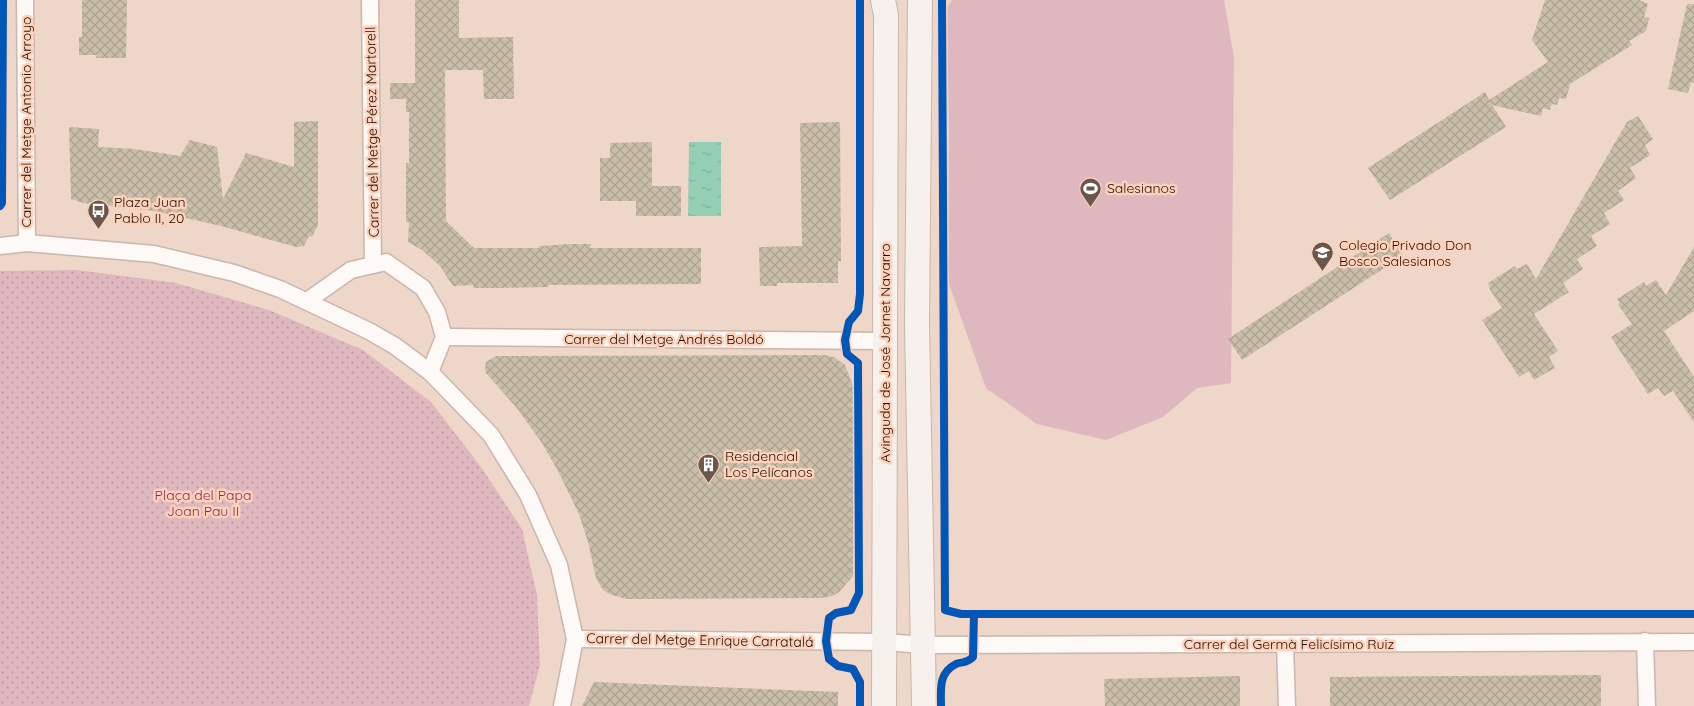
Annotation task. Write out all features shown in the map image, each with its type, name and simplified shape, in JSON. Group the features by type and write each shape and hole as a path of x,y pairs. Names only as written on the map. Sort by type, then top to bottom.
{"street":[{"name":"Carrer del Metge Antonio Arroyo","path":"25,0 26,243"},
{"name":"Carrer del Metge Pérez Martorell","path":"370,0 374,265"},
{"name":"Avinguda de José Jornet Navarro","path":"883,0 886,15 884,706"},
{"path":"920,0 917,324 924,706"},
{"path":"0,246 26,243 154,254 234,273 280,289 369,330 395,346 430,372 491,435 528,495 559,565 575,639 562,706"},
{"path":"307,301 351,270 386,262 423,288 437,312 444,337 430,372"},
{"name":"Carrer del Metge Andrés Boldó","path":"444,337 884,340"},
{"name":"Carrer del Metge Enrique Carratalá","path":"575,639 885,642"},
{"path":"1645,641 1647,706"},
{"name":"Carrer del Germà Felicísimo Ruiz","path":"885,642 924,645 1694,642"},
{"path":"1285,644 1287,706"}],"green space":[{"name":"Salesianos","path":"952,0 1224,0 1234,58 1231,383 1197,388 1163,417 1106,440 1037,424 986,388 948,281 949,133 947,8"},
{"name":"Plaça del Papa Joan Pau II","path":"77,270 176,283 269,310 363,350 431,402 481,467 522,529 537,595 540,665 529,706 0,706 0,271"}],"water":[{"path":"689,142 721,142 721,216 688,216"}],"building":[{"path":"82,0 127,0 126,58 96,58 97,55 79,55 79,37 82,37"},
{"path":"415,0 459,0 459,38 513,37 514,99 484,99 483,70 445,70 446,221 474,248 539,248 539,246 591,244 590,248 701,248 701,284 548,285 548,287 502,288 474,288 473,285 453,286 440,266 422,250 408,242 409,222 406,222 406,163 409,163 409,112 406,112 406,99 390,99 390,83 415,83"},
{"path":"1545,0 1639,0 1648,4 1644,17 1649,18 1646,31 1629,41 1632,45 1570,84 1566,99 1559,98 1557,105 1552,104 1550,110 1543,108 1541,116 1492,105 1506,127 1390,200 1368,168 1485,92 1489,100 1548,62 1532,40"},
{"path":"1687,4 1694,4 1694,83 1691,82 1688,93 1668,89"},
{"path":"1638,116 1653,139 1645,145 1650,155 1630,168 1636,178 1618,191 1624,200 1604,213 1610,224 1591,236 1597,246 1577,259 1583,269 1563,283 1569,292 1534,314 1558,351 1549,357 1555,368 1534,380 1529,371 1519,377 1482,320 1502,308 1489,288 1488,283 1515,266 1517,269 1527,264 1536,279 1627,122"},
{"path":"318,121 318,225 312,237 309,236 304,246 296,247 221,226 155,211 83,203 71,199 69,127 99,129 98,147 135,149 180,156 190,140 217,147 223,199 246,153 294,167 294,122"},
{"path":"840,122 841,261 838,261 838,283 777,283 777,286 760,286 759,247 802,246 800,123"},
{"path":"652,142 652,186 681,186 681,216 636,216 636,201 600,201 600,158 610,158 610,143"},
{"path":"1389,233 1403,256 1242,360 1228,339"},
{"path":"1694,247 1694,311 1664,331 1694,377 1694,422 1673,391 1664,396 1658,388 1648,394 1611,337 1632,324 1618,305 1620,303 1617,299 1644,282 1646,286 1656,280 1666,295"},
{"name":"Residencial Los Pelícanos","path":"824,355 834,357 845,365 853,386 853,576 839,592 832,596 821,598 627,599 612,595 603,590 596,578 588,542 579,514 558,471 542,443 516,407 486,373 485,368 486,362 496,356"},
{"path":"1601,675 1601,706 1330,706 1330,677"},
{"path":"1240,676 1240,706 1105,706 1104,679"},
{"path":"594,682 838,692 838,706 582,706"}],"cycle path":[{"path":"0,206 2,203 3,0"},
{"path":"860,0 860,294 858,311 849,322 845,340 847,354 858,363 859,593 851,610 836,613 829,618 826,641 829,659 838,666 853,669 860,682 860,706"},
{"path":"942,0 945,610 961,614 1694,614"},
{"path":"941,706 942,682 946,672 956,664 967,662 973,657 974,614"}],"place":[{"name":"Salesianos","path":"1091,207"},
{"name":"Plaza Juan Pablo II, 20","path":"98,229"},
{"name":"Colegio Privado Don Bosco Salesianos","path":"1323,272"},
{"name":"Residencial Los Pelícanos","path":"709,483"}]}
